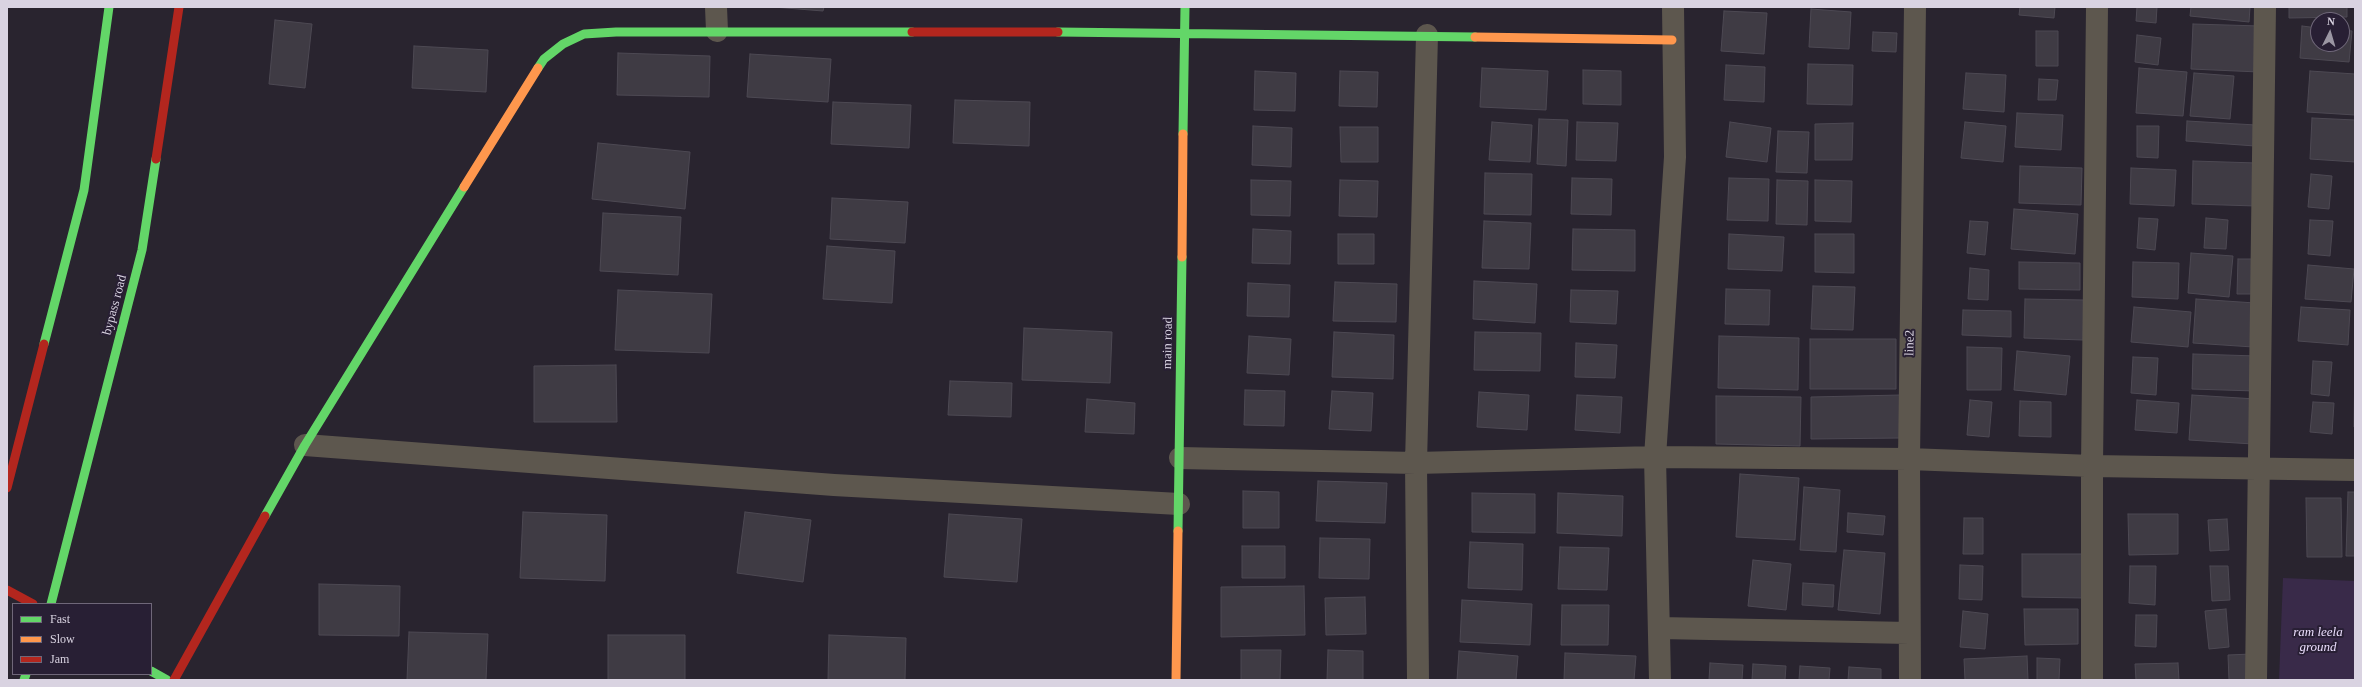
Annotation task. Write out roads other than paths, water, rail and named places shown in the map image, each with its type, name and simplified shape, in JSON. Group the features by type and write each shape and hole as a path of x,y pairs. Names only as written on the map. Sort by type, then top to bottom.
{"street":[{"path":"7,488 84,190 109,7"},
{"name":"bypass road","path":"51,603 142,250 179,7"},
{"path":"716,7 717,31"},
{"name":"main road","path":"1176,680 1185,7"},
{"path":"1660,680 1655,457 1675,157 1672,40 1673,7"},
{"name":"line2","path":"1910,680 1909,459 1915,7"},
{"path":"2092,680 2092,466 2097,7"},
{"path":"2256,680 2265,7"},
{"path":"174,680 305,445 544,59 563,44 584,34 717,31 1185,32 1672,40"},
{"path":"1418,680 1416,463 1427,35"},
{"path":"305,445 834,485 1179,504"},
{"path":"1180,458 1416,463 1655,457 1909,459 2092,466 2259,470 2355,470"},
{"path":"7,590 31,603"},
{"path":"1660,628 1910,633"},
{"path":"152,672 167,680"}],"park label":[{"name":"ram leela ground","path":"2318,640"}]}
